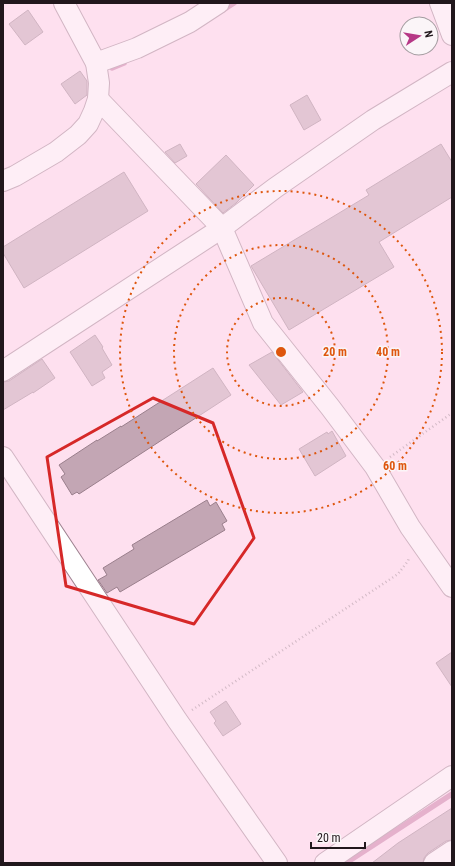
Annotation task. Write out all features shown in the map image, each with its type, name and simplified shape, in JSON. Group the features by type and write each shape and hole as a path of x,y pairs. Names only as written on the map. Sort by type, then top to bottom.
{"street":[{"path":"3,181 56,152 78,136 88,124 94,111 98,99 99,83 96,63 64,3"},
{"path":"96,63 137,48 190,22 219,3"},
{"path":"440,3 452,36"},
{"path":"3,371 222,228 274,188 373,120 452,72"},
{"path":"98,99 222,228 263,323 330,407 375,467 410,527 452,587"},
{"path":"3,457 177,720 277,863"},
{"path":"325,863 452,776"},
{"path":"434,863 452,851"}],"path":[{"path":"375,467 452,413"},
{"path":"177,720 398,574 408,561 409,556"}],"highlighted area":[{"path":"153,398 213,423 254,538 194,624 66,586 47,457"}],"building":[{"path":"28,10 43,32 25,45 9,24"},
{"path":"80,71 87,81 87,95 75,104 61,84"},
{"path":"307,95 321,120 304,130 290,105"},
{"path":"180,144 187,156 175,163 165,152"},
{"path":"441,144 452,162 452,197 379,242 394,267 289,330 251,266 369,195 366,190"},
{"path":"226,155 254,185 236,203 223,213 196,184"},
{"path":"124,172 148,211 24,288 3,253 3,247"},
{"path":"95,335 112,365 102,372 105,378 92,386 70,352"},
{"path":"272,352 303,392 281,405 249,365"},
{"path":"42,359 55,378 33,393 3,410 3,382 9,381"},
{"path":"213,368 231,395 79,494 77,492 72,495 61,477 65,474 59,465"},
{"path":"332,431 346,456 315,476 299,449 327,432 328,434"},
{"path":"207,500 210,506 216,502 227,521 222,524 225,530 120,592 117,587 107,593 98,580 107,575 103,568 134,549 132,545"},
{"path":"452,652 452,687 436,663"},
{"path":"226,701 241,724 223,736 214,723 216,721 210,712"},
{"path":"452,808 452,840 446,841 428,853 424,858 423,863 372,863 398,843"}],"waterway":[{"path":"223,10 234,3"},
{"path":"112,68 124,63"},
{"path":"346,863 452,794"}]}
